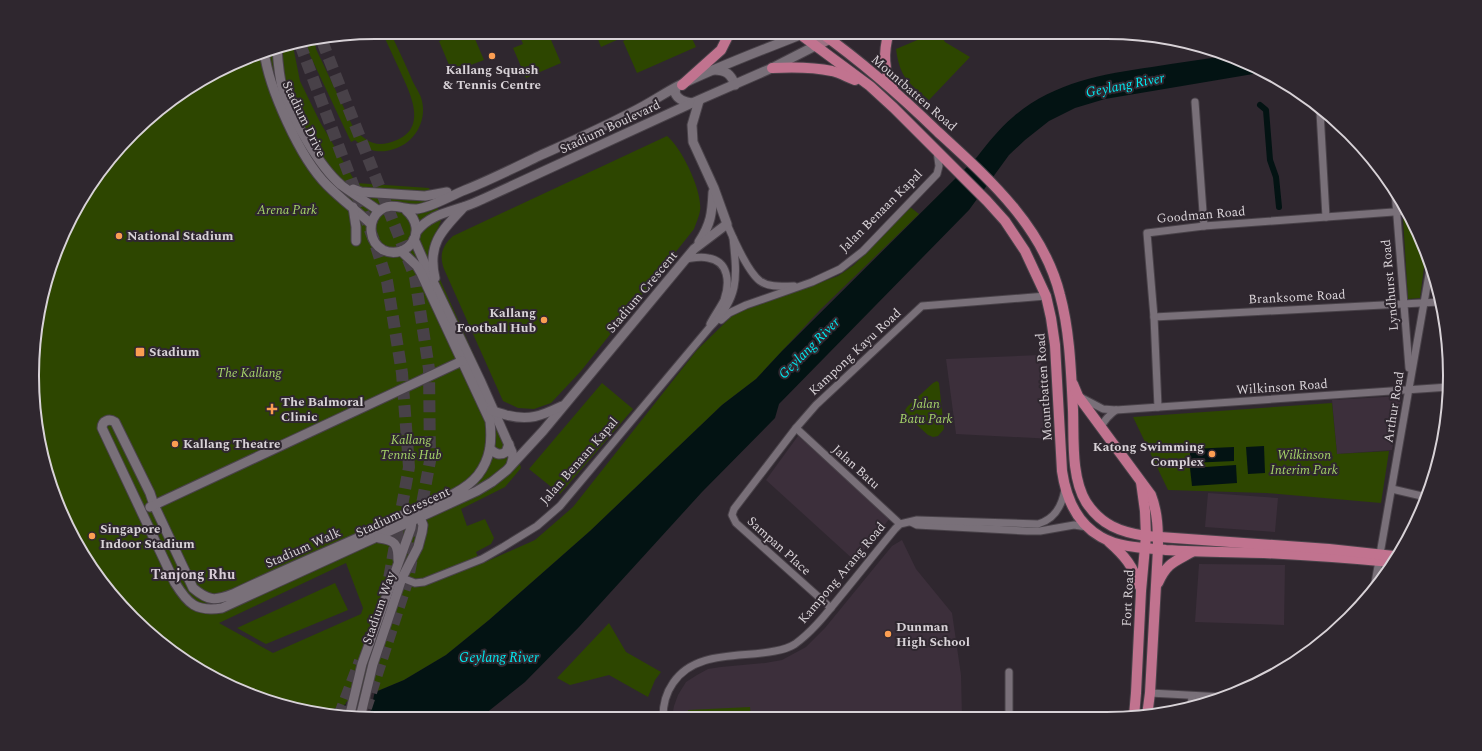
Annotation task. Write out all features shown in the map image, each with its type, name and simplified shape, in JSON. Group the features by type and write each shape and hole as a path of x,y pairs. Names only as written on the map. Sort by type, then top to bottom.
{"main road":[{"path":"679,86 721,50 726,39"},
{"name":"Mountbatten Road","path":"807,39 870,86 894,108 987,201 1005,221 1025,251 1046,296 1051,318 1055,345 1062,471 1065,487 1068,498 1074,510 1089,528 1106,539 1122,544 1145,548 1192,552 1389,557"},
{"path":"815,46 830,39"},
{"name":"Mountbatten Road","path":"830,39 894,90 969,160 1018,211 1038,242 1050,264 1060,293 1065,317 1071,381 1076,471 1082,495 1096,514 1112,527 1127,533 1380,557 1387,560"},
{"path":"887,39 885,46 885,66 888,79 894,90"},
{"path":"772,68 795,68 833,72 870,86"},
{"name":"Fort Road","path":"1071,381 1078,396 1151,495 1155,506 1158,521 1158,549 1149,709"},
{"name":"Fort Road","path":"1134,710 1141,591 1146,536 1145,511 1141,482"},
{"path":"1106,539 1129,562 1135,573 1141,591"},
{"path":"1156,590 1162,575 1171,563 1192,552"}],"street":[{"name":"Stadium Boulevard","path":"379,211 384,208 395,206 406,210 422,208 478,185 634,112 679,86 787,39"},
{"name":"Stadium Boulevard","path":"401,251 409,246 422,225 432,217 464,207 772,68 815,46"},
{"name":"Stadium Drive","path":"277,54 283,91 295,119 319,160 341,184 379,211"},
{"name":"Stadium Drive","path":"265,58 268,73 274,89 300,147 310,163 328,186 371,224"},
{"path":"714,70 726,72 732,77 734,85"},
{"path":"679,86 674,93 680,100 696,102 692,125 693,142 714,188 710,223 694,249"},
{"path":"1195,102 1204,226"},
{"path":"1320,117 1326,217"},
{"name":"Jalan Benaan Kapal","path":"704,334 729,313 750,303 800,286 840,269 863,251 936,174 939,166 937,151"},
{"path":"341,184 361,192 425,196 436,195 478,185"},
{"name":"Jalan Benaan Kapal","path":"714,188 733,238 751,270 760,282 776,286 800,286"},
{"name":"Lyndhurst Road","path":"1396,203 1410,377"},
{"path":"353,207 356,227 356,241"},
{"path":"440,296 433,267 435,244 448,224 464,207"},
{"path":"406,210 414,219 416,235 440,296 481,382 508,444 513,458 511,465"},
{"path":"379,211 371,224 372,238 379,246 389,252 401,251"},
{"name":"Goodman Road","path":"1158,407 1154,317 1147,233 1204,226 1400,212"},
{"name":"Stadium Crescent","path":"106,421 102,428 182,596 196,607 212,610 222,608 378,538 478,491 492,482 511,465 567,403 694,249 727,224"},
{"name":"Jalan Benaan Kapal","path":"402,578 415,583 424,582 482,559 537,526 560,506 704,334 722,315 734,289 736,269 733,238"},
{"name":"Stadium Walk","path":"106,421 111,420 115,422 150,493 154,505 193,588 201,595 208,598 215,599 233,594 381,527 412,511 455,493 478,476 485,464 490,449 492,436 490,420 421,273 417,266 401,251"},
{"path":"686,259 700,257 709,258 718,262 727,274 728,282 723,300 704,334"},
{"name":"Arthur Road","path":"1376,575 1410,377 1429,278"},
{"name":"Kampong Kayu Road","path":"732,515 734,509 796,428 816,405 922,306 1046,296"},
{"name":"Branksome Road","path":"1154,317 1435,302"},
{"path":"141,512 462,361"},
{"name":"Wilkinson Road","path":"1078,396 1103,409 1116,410 1442,387"},
{"path":"483,406 493,411 521,418 532,418 544,415 567,403"},
{"path":"1102,427 1104,420 1109,414 1116,410"},
{"name":"Jalan Batu","path":"796,428 900,524"},
{"path":"490,449 495,453 503,454 506,452 508,444"},
{"name":"Kampong Arang Road","path":"664,712 666,698 670,688 678,676 705,660 766,653 793,646 816,626 900,524 917,520 1038,524 1050,519 1059,508 1063,501 1065,487"},
{"path":"1392,489 1420,496"},
{"name":"Stadium Way","path":"362,711 373,664 402,578 418,546 422,532 423,525 416,520 412,511"},
{"name":"Sampan Place","path":"732,515 736,523 831,608"},
{"name":"Stadium Way","path":"351,711 362,664 398,562 416,520"},
{"name":"Kampong Arang Road","path":"911,522 917,525 1040,531 1074,524 1089,528"},
{"path":"378,538 389,539 395,544 398,551 398,562"},
{"path":"1009,672 1009,712"},
{"path":"1150,693 1208,696"},
{"path":"1192,696 1192,701"}],"shaded area":[{"path":"1040,355 1053,439 956,434 946,359"},
{"path":"1402,396 1392,450 1337,454 1332,400"},
{"path":"798,436 890,518 855,561 766,480"},
{"path":"1208,493 1278,498 1275,532 1205,527"},
{"name":"Dunman High School","path":"902,540 916,569 952,613 961,675 962,712 673,712 678,695 686,682 708,669 782,660 806,647 825,628 892,546"},
{"path":"1199,564 1285,565 1284,625 1195,622"}],"green space":[{"path":"385,39 393,39 421,96 423,117 417,131 408,142 394,149 384,151 369,149 355,140 351,142 308,51 308,45 315,44 316,49 354,129 361,136 373,143 388,143 401,138 409,131 413,123 414,113 413,103 405,81"},
{"path":"444,39 475,39 484,60 452,72 439,41"},
{"path":"521,39 551,39 561,63 526,78 513,48 523,44"},
{"path":"598,39 619,39 601,47"},
{"path":"627,39 692,39 696,47 637,73 623,41"},
{"path":"920,39 943,39 945,42 970,57 929,100 906,79 900,67 896,49"},
{"name":"The Kallang","path":"294,49 300,81 320,122 356,183 429,188 442,218 434,239 438,275 515,446 521,468 505,487 461,509 467,526 485,519 494,538 491,544 476,552 481,564 535,540 573,507 697,350 734,314 838,276 854,265 910,207 919,214 820,310 756,379 722,405 590,531 489,620 446,655 404,680 332,709 310,706 288,701 247,686 207,667 171,642 154,628 123,597 109,580 84,544 65,504 50,463 42,419 39,376 42,332 50,288 65,247 84,207 109,171 123,154 154,123 171,109 207,84 247,65","holes":["346,563 363,608 361,614 273,653 219,623"]},
{"name":"Kallang Football Hub","path":"667,136 679,150 695,182 700,203 700,211 694,229 581,371 551,403 534,409 518,408 503,401 442,264 442,251 446,243 453,236"},
{"path":"1403,218 1424,265 1420,298 1408,299"},
{"name":"Jalan Batu Park","path":"937,381 939,383 944,429 938,436 933,437 928,435 907,416 905,410 933,383"},
{"path":"602,383 633,409 560,494 529,469"},
{"name":"Wilkinson Interim Park","path":"1332,403 1337,454 1389,451 1381,503 1266,493 1168,490 1133,417"},
{"path":"335,583 348,610 266,644 237,628"},
{"path":"609,623 626,652 661,672 655,680 648,697 609,675 570,685 557,678"},
{"path":"750,707 750,712 688,712 688,710"}],"water":[{"name":"Geylang River","path":"1216,58 1254,74 1105,99 1075,108 1049,121 1025,140 1009,155 969,210 779,404 775,418 702,492 579,627 525,682 488,712 376,712 332,709 404,680 446,655 489,620 590,531 722,405 756,379 782,351 977,157 1003,126 1028,105 1061,88 1096,77"},
{"path":"1264,446 1265,473 1248,474 1246,447"},
{"path":"1234,447 1234,461 1190,463 1190,449"},
{"path":"1236,465 1237,483 1192,486 1190,468"}],"pier":[{"path":"375,691 370,712 344,710 346,702"}],"waterway":[{"path":"1260,105 1266,110 1270,160 1276,177 1279,207"}],"tunnel":[{"path":"323,43 415,277 429,369 430,461 408,579 366,708"},
{"path":"301,47 375,243 387,281 402,373 409,467 387,590"},
{"path":"341,710 360,661"}],"place":[{"name":"Kallang Squash & Tennis Centre","path":"492,56"},
{"name":"National Stadium","path":"119,236"},
{"name":"Kallang Football Hub","path":"544,320"},
{"name":"Stadium","path":"140,352"},
{"name":"The Balmoral Clinic","path":"272,409"},
{"name":"Kallang Theatre","path":"175,444"},
{"name":"Katong Swimming Complex","path":"1212,454"},
{"name":"Singapore Indoor Stadium","path":"92,536"},
{"name":"Dunman High School","path":"888,634"}],"district":[{"name":"Tanjong Rhu","path":"193,574"}],"park label":[{"name":"Arena Park","path":"287,210"},
{"name":"Kallang Tennis Hub","path":"411,448"}]}
